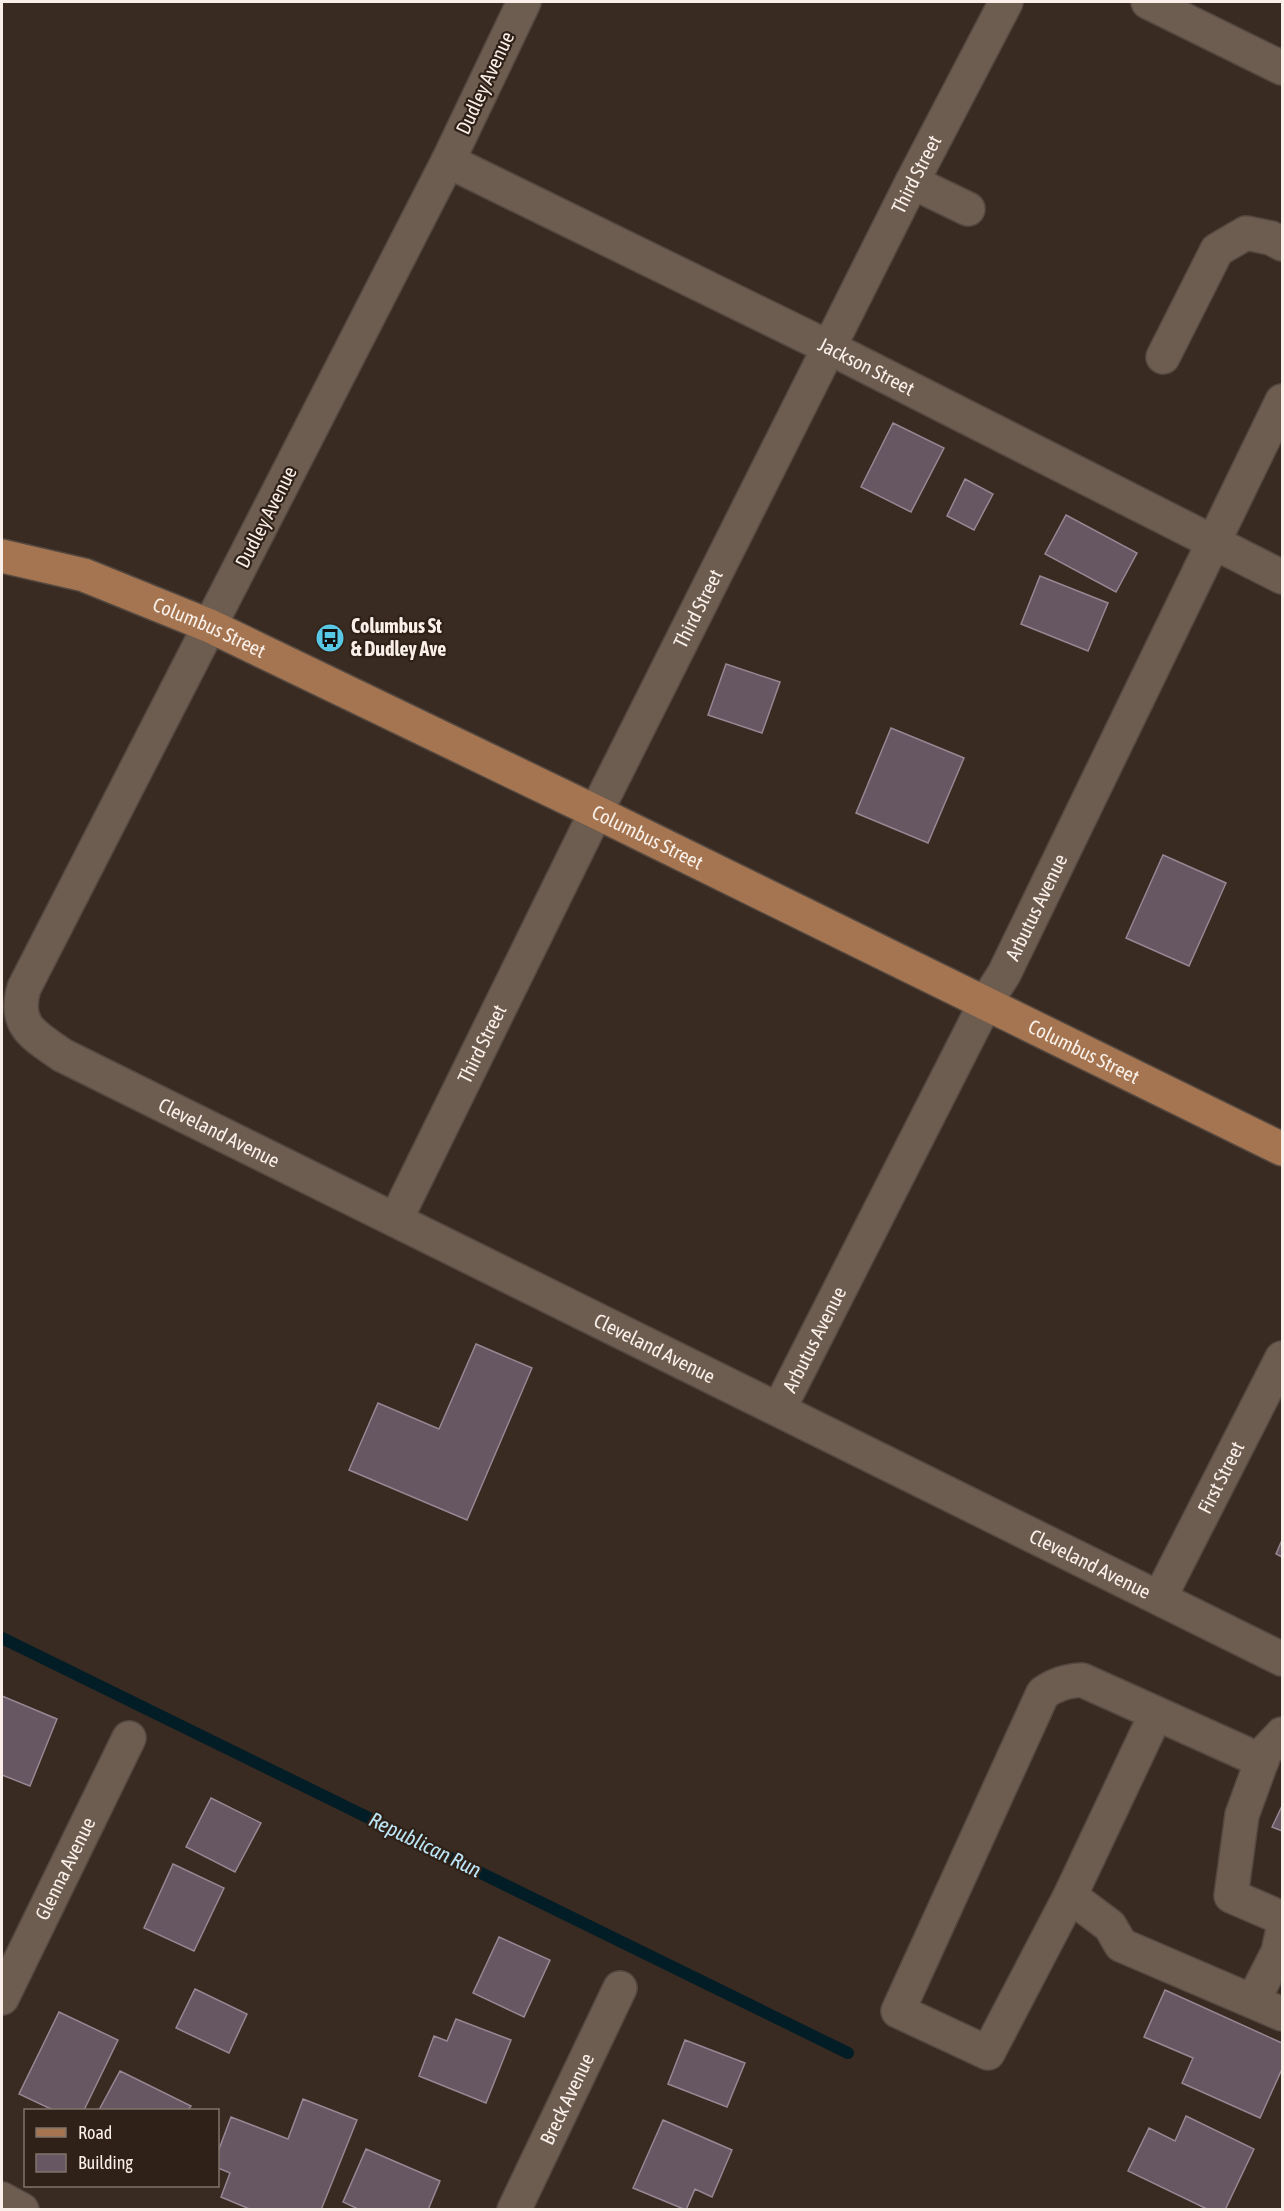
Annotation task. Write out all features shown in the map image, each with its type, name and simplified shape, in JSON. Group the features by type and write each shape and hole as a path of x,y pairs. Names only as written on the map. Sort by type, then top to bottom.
{"main road":[{"name":"Columbus Street","path":"2,556 84,575 210,626 986,1002 1282,1149"}],"street":[{"name":"Dudley Avenue","path":"30,1032 22,1018 21,1011 20,1003 24,988 448,160 524,2"},
{"name":"Third Street","path":"396,1219 596,812 912,182 1006,2"},
{"path":"1148,2 1282,68"},
{"name":"Jackson Street","path":"448,160 830,348 1282,577"},
{"path":"912,182 968,209"},
{"path":"1163,357 1217,250 1246,233 1271,238 1282,244"},
{"name":"Arbutus Avenue","path":"779,1409 986,1002 1004,974 1282,401"},
{"name":"Cleveland Avenue","path":"30,1032 62,1055 1282,1659"},
{"name":"First Street","path":"1160,1598 1282,1358"},
{"path":"1156,1714 1070,1896 988,2053 898,2011 1043,1693 1065,1681 1082,1680 1262,1761"},
{"path":"1282,1734 1265,1752 1242,1815 1231,1896 1282,1918"},
{"name":"Glenna Avenue","path":"2,1998 10,1960 129,1738"},
{"path":"1070,1896 1110,1926 1121,1945 1268,2007 1282,1934"},
{"name":"Breck Avenue","path":"513,2210 620,1988"},
{"path":"2,2199 22,2210"}],"building":[{"path":"893,423 944,448 911,512 861,487"},
{"path":"965,479 993,494 974,530 947,516"},
{"path":"1066,515 1137,553 1116,592 1045,554"},
{"path":"1040,576 1108,603 1088,651 1021,624"},
{"path":"726,664 780,682 762,733 708,715"},
{"path":"891,728 964,758 928,843 856,813"},
{"path":"1163,855 1226,883 1189,966 1126,938"},
{"path":"476,1344 532,1368 467,1520 349,1470 378,1403 439,1429"},
{"path":"1282,1540 1282,1557 1276,1554"},
{"path":"2,1696 57,1719 30,1786 2,1775"},
{"path":"211,1798 261,1823 235,1872 186,1847"},
{"path":"1282,1806 1282,1831 1272,1827"},
{"path":"173,1864 224,1888 194,1951 144,1928"},
{"path":"499,1937 550,1960 524,2017 473,1993"},
{"path":"195,1989 247,2014 229,2053 176,2028"},
{"path":"1165,1990 1282,2043 1282,2069 1260,2118 1182,2083 1193,2058 1144,2037"},
{"path":"59,2012 118,2040 84,2109 51,2109 19,2094"},
{"path":"456,2019 511,2040 486,2103 419,2076 434,2036 447,2041"},
{"path":"685,2040 745,2063 727,2107 668,2084"},
{"path":"120,2071 191,2106 189,2109 100,2109"},
{"path":"303,2099 357,2120 321,2210 252,2210 221,2197 230,2173 219,2168 219,2149 231,2117 288,2139"},
{"path":"1186,2116 1254,2149 1225,2210 1209,2210 1128,2171 1149,2128 1175,2141"},
{"path":"663,2120 732,2150 712,2197 695,2189 686,2210 633,2188"},
{"path":"366,2149 440,2181 428,2210 360,2210 343,2202"}],"waterway":[{"name":"Republican Run","path":"2,1638 848,2053"}],"place":[{"name":"Columbus St & Dudley Ave","path":"330,638"}]}
